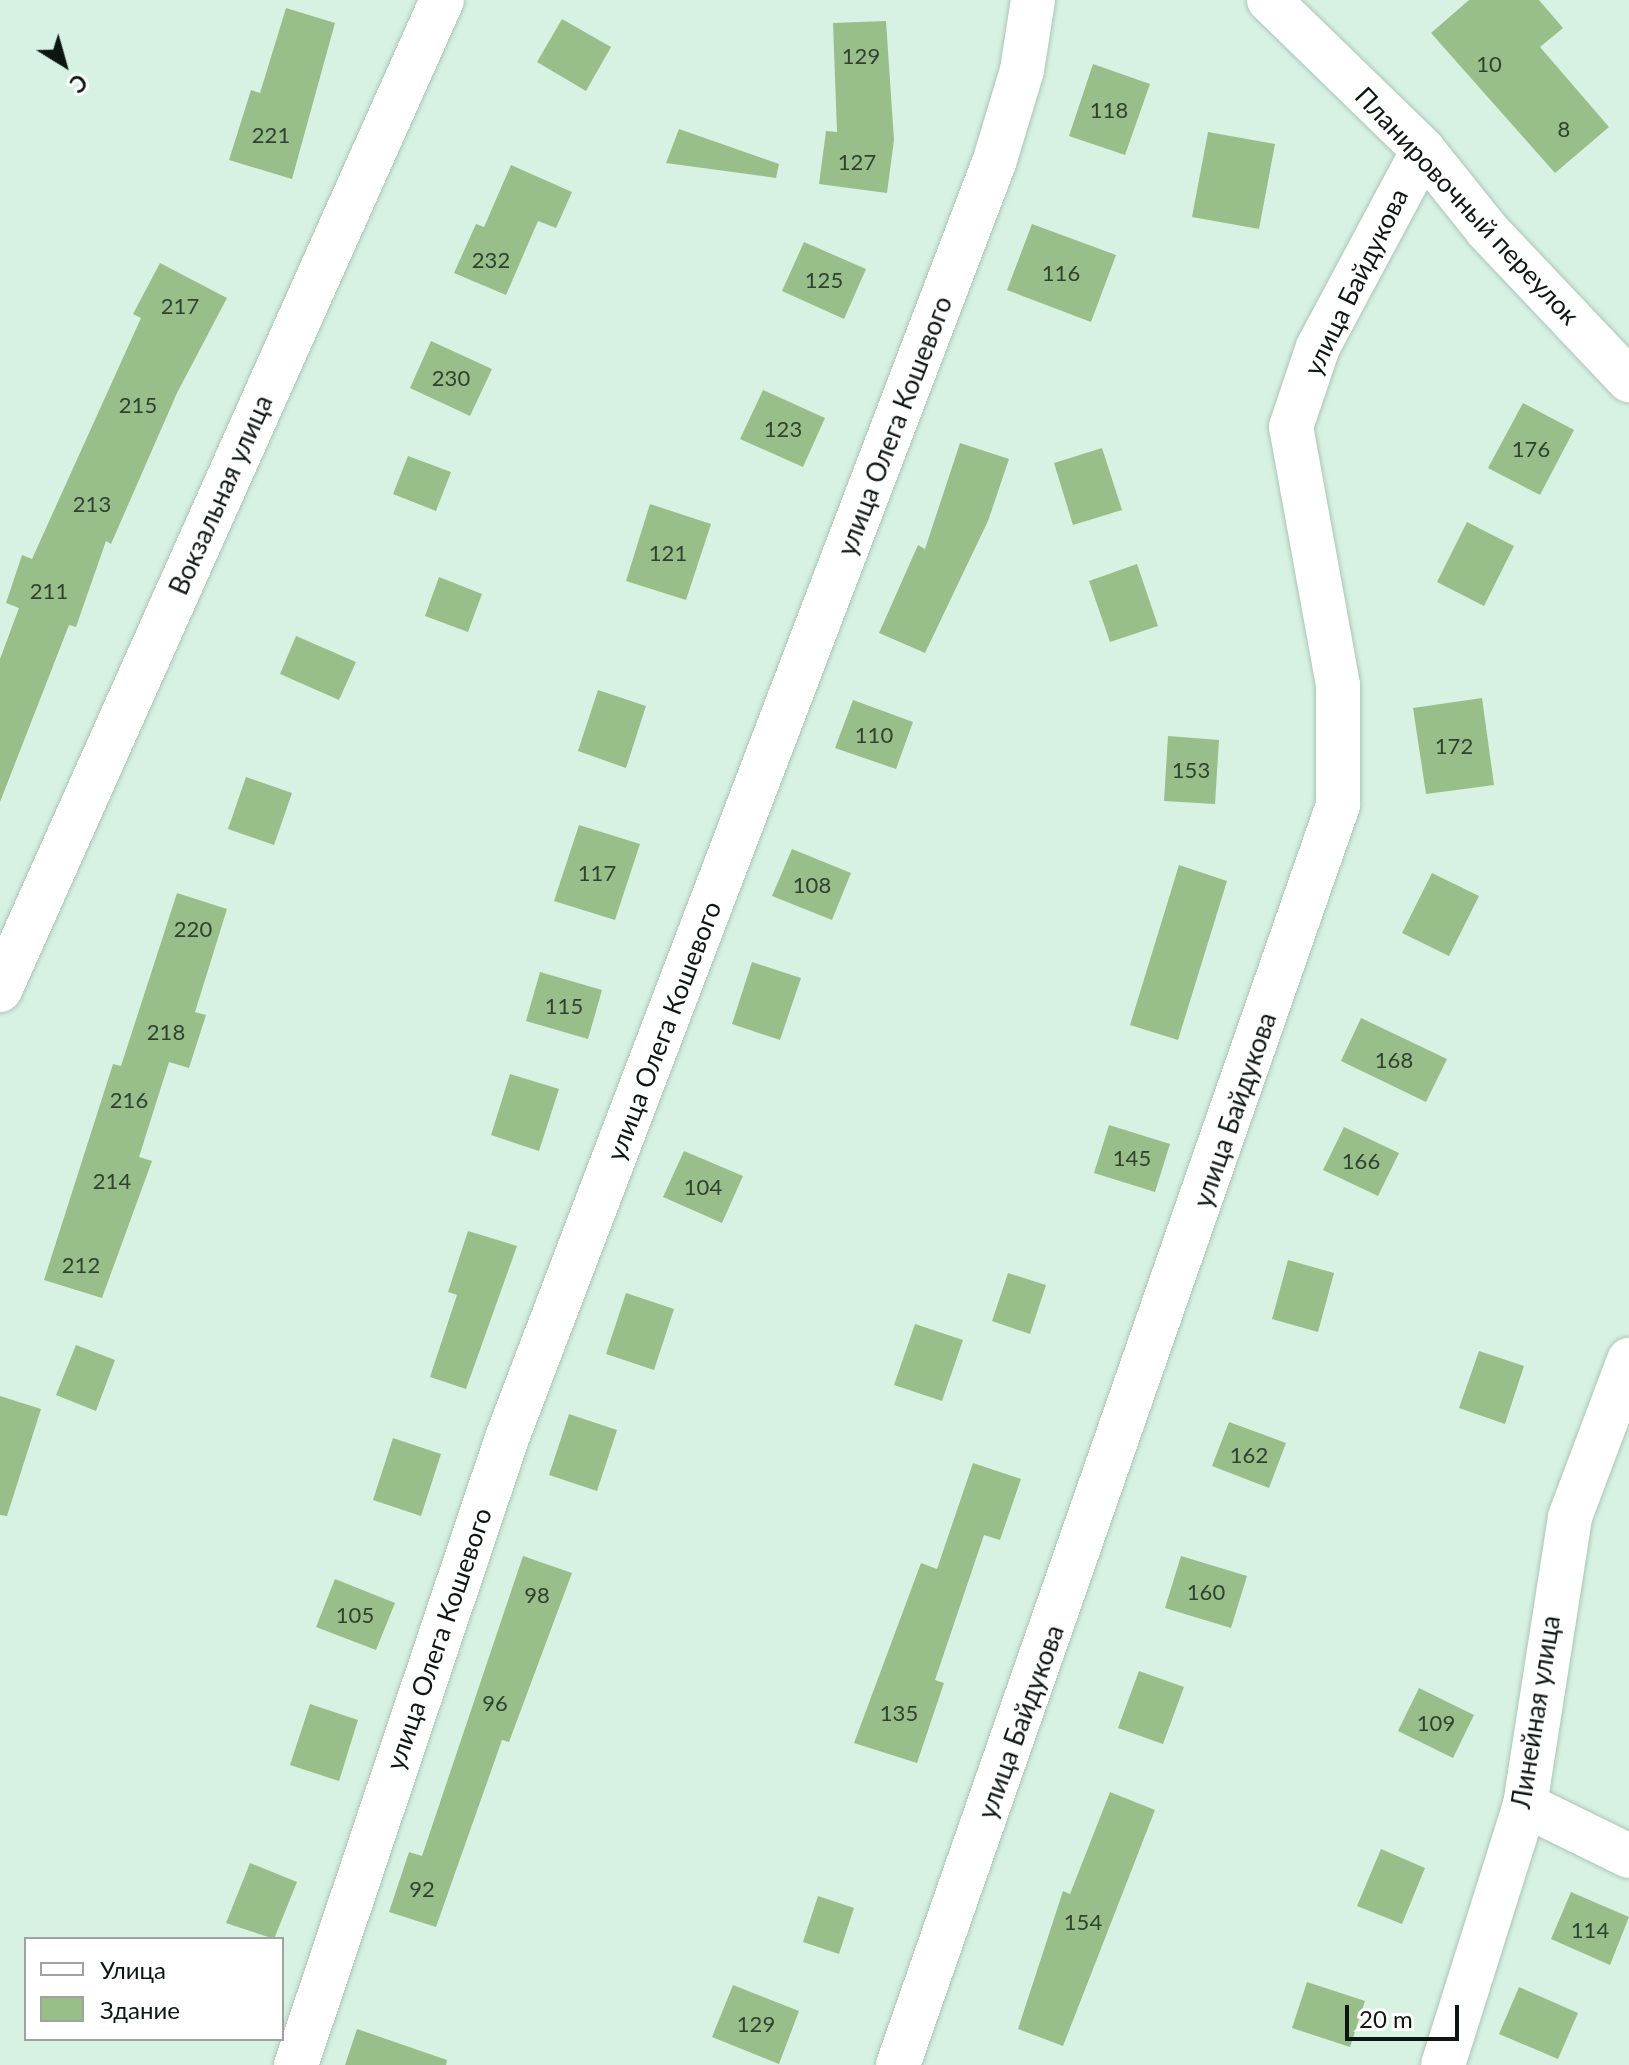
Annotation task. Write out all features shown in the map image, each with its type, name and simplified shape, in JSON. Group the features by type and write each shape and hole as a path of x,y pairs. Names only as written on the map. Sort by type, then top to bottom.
{"street":[{"name":"Вокзальная улица","path":"0,990 442,0"},
{"name":"улица Олега Кошевого","path":"296,2065 507,1438 994,163 1022,70 1033,0"},
{"name":"Планировочный переулок","path":"1269,0 1423,150 1487,230 1629,380"},
{"name":"улица Байдукова","path":"898,2065 1338,805 1338,685 1291,427 1318,347 1423,150"},
{"name":"Линейная улица","path":"1443,2065 1525,1805 1570,1517 1629,1360"},
{"path":"1525,1805 1629,1856"}],"building":[{"path":"1469,0 1539,0 1563,28 1540,47 1609,127 1555,173 1431,33"},
{"path":"286,8 335,23 292,179 229,160 251,90 260,93"},
{"path":"562,19 611,47 586,91 537,62"},
{"path":"886,21 894,140 887,193 819,184 826,131 837,132 833,23"},
{"path":"1093,64 1150,84 1125,155 1069,136"},
{"path":"679,129 779,164 776,178 666,163"},
{"path":"1208,132 1275,144 1259,229 1192,217"},
{"path":"511,165 572,192 556,228 538,221 506,295 454,273 476,224 484,227"},
{"path":"1032,224 1116,255 1091,322 1007,290"},
{"path":"804,242 866,269 844,319 782,291"},
{"path":"160,263 227,298 177,393 111,544 106,541 76,627 69,625 0,802 0,659 19,608 6,603 22,555 32,559 141,318 133,314"},
{"path":"431,341 492,369 470,416 410,388"},
{"path":"763,390 825,418 803,467 740,439"},
{"path":"1523,403 1574,430 1540,495 1488,468"},
{"path":"960,443 1009,459 988,521 925,653 879,633 918,545 925,549"},
{"path":"1102,448 1122,510 1073,525 1054,463"},
{"path":"408,456 451,472 436,511 393,494"},
{"path":"650,504 711,524 686,600 626,581"},
{"path":"1467,522 1514,546 1484,606 1437,582"},
{"path":"1137,564 1158,626 1110,642 1089,581"},
{"path":"439,577 482,594 468,632 425,616"},
{"path":"296,636 356,662 339,700 280,674"},
{"path":"598,690 646,706 626,768 578,751"},
{"path":"1482,698 1494,785 1426,794 1413,708"},
{"path":"853,700 913,722 896,769 835,748"},
{"path":"1168,736 1219,740 1215,804 1164,801"},
{"path":"246,777 292,793 274,845 228,829"},
{"path":"579,825 640,844 615,920 554,901"},
{"path":"792,849 851,873 832,920 772,896"},
{"path":"1179,865 1227,881 1178,1040 1130,1025"},
{"path":"1432,873 1479,896 1449,956 1402,933"},
{"path":"177,893 227,909 195,1012 206,1015 189,1068 169,1062 139,1157 152,1161 102,1298 44,1280 113,1064 121,1066"},
{"path":"752,962 801,978 780,1040 732,1024"},
{"path":"540,972 602,990 588,1039 526,1021"},
{"path":"1361,1018 1447,1059 1426,1102 1341,1061"},
{"path":"510,1074 559,1089 539,1151 491,1135"},
{"path":"1109,1125 1170,1144 1155,1192 1094,1173"},
{"path":"1344,1127 1399,1153 1378,1196 1323,1170"},
{"path":"684,1151 743,1176 722,1223 663,1197"},
{"path":"468,1231 517,1246 466,1389 430,1377 457,1295 448,1292"},
{"path":"1288,1260 1334,1273 1318,1332 1272,1319"},
{"path":"1008,1273 1046,1285 1030,1334 992,1321"},
{"path":"626,1293 674,1309 654,1370 606,1354"},
{"path":"915,1324 963,1340 942,1401 894,1385"},
{"path":"76,1345 115,1360 96,1411 56,1395"},
{"path":"1479,1351 1524,1366 1505,1424 1459,1408"},
{"path":"0,1396 41,1409 7,1516 0,1515"},
{"path":"569,1414 617,1430 597,1491 549,1475"},
{"path":"1229,1422 1286,1443 1269,1488 1212,1466"},
{"path":"393,1438 441,1454 421,1516 373,1500"},
{"path":"973,1463 1021,1479 1000,1540 984,1535 935,1680 944,1683 917,1763 854,1743 921,1563 937,1569"},
{"path":"523,1556 572,1573 509,1742 502,1740 436,1927 389,1912 409,1852 422,1856"},
{"path":"1181,1556 1247,1576 1231,1628 1165,1608"},
{"path":"335,1579 395,1603 376,1650 316,1627"},
{"path":"1139,1671 1184,1687 1163,1744 1118,1728"},
{"path":"1419,1688 1474,1715 1453,1758 1398,1731"},
{"path":"310,1704 358,1720 339,1781 290,1765"},
{"path":"1110,1792 1155,1810 1063,2046 1018,2029 1063,1891 1070,1894"},
{"path":"1381,1849 1425,1868 1402,1924 1357,1906"},
{"path":"250,1863 297,1882 275,1937 226,1923"},
{"path":"1571,1892 1629,1917 1610,1965 1551,1939"},
{"path":"818,1896 854,1908 839,1954 803,1942"},
{"path":"1307,1982 1365,2001 1350,2047 1292,2028"},
{"path":"733,1985 799,2011 779,2064 712,2037"},
{"path":"1519,1987 1578,2013 1558,2059 1499,2034"},
{"path":"357,2029 447,2060 446,2065 345,2065"}]}
